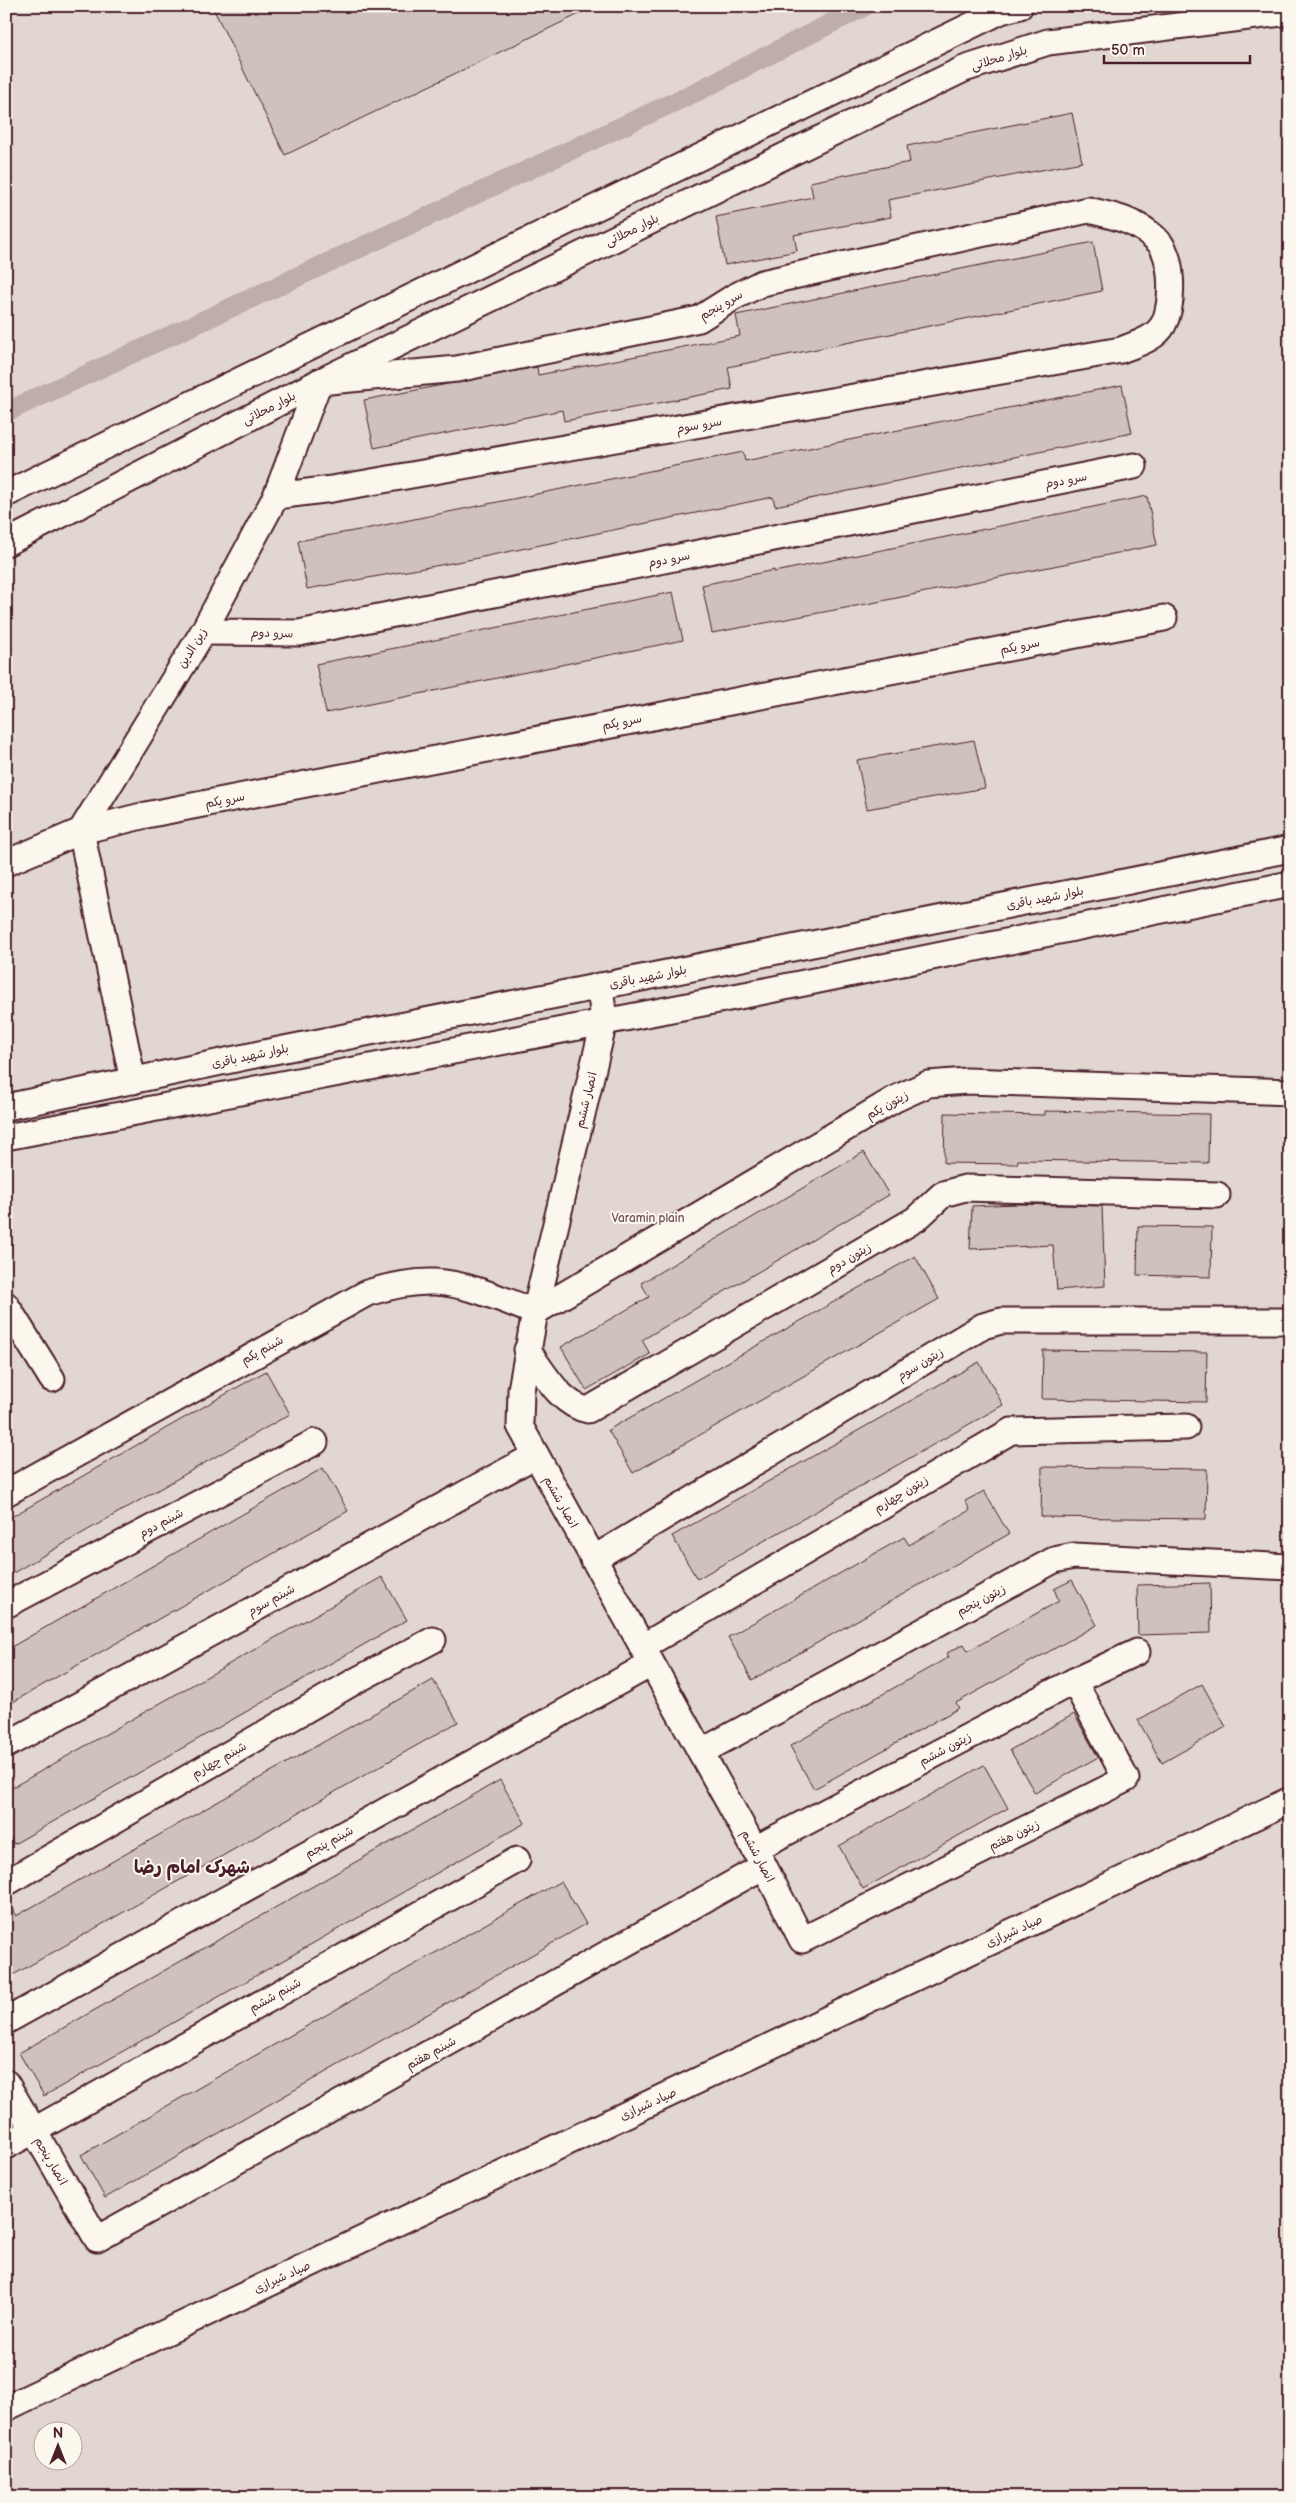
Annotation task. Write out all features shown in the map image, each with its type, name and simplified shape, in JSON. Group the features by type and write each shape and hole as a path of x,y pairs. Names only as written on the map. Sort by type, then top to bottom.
{"street":[{"path":"6,494 992,15 1020,6"},
{"name":"بلوار محلاتی","path":"6,543 319,382 964,69 1048,42 1290,12"},
{"name":"سرو پنجم","path":"319,382 457,369 699,320 734,297 762,283 1088,210"},
{"name":"سرو سوم","path":"276,496 332,489 1121,350 1150,338 1163,325 1172,280 1167,260 1159,242 1144,229 1122,217 1088,210"},
{"path":"300,351 319,382"},
{"name":"زین الدین","path":"81,831 203,632 276,496 319,382"},
{"name":"سرو دوم","path":"203,632 299,634 1134,466"},
{"name":"سرو یکم","path":"81,831 156,813 1164,618"},
{"path":"6,863 81,831 133,1081"},
{"name":"بلوار شهید باقری","path":"6,1108 600,986 1290,849"},
{"path":"6,1137 604,1022 1290,884"},
{"name":"انصار ششم","path":"600,986 604,1022 527,1350 521,1390 520,1426 760,1858 802,1940"},
{"name":"زیتون یکم","path":"535,1312 895,1100 928,1084 967,1081 1290,1092"},
{"name":"زیتون دوم","path":"527,1350 567,1401 577,1408 588,1410 916,1219 943,1194 966,1188 1217,1195"},
{"name":"شبنم یکم","path":"6,1493 367,1293 394,1285 435,1282 478,1291 535,1312"},
{"path":"6,1305 52,1379"},
{"name":"زیتون سوم","path":"593,1559 982,1326 1001,1321 1290,1321"},
{"name":"زیتون چهارم","path":"647,1656 1011,1431 1186,1427"},
{"name":"شبنم دوم","path":"6,1605 315,1442"},
{"name":"شبنم سوم","path":"6,1744 536,1456"},
{"name":"زیتون پنجم","path":"701,1752 1054,1560 1074,1556 1290,1567"},
{"name":"شبنم چهارم","path":"6,1883 357,1680 433,1640"},
{"name":"زیتون ششم","path":"760,1858 1074,1681 1137,1652"},
{"name":"شبنم پنجم","path":"6,2021 647,1656"},
{"name":"زیتون هفتم","path":"802,1940 1126,1780 1074,1681"},
{"name":"صیاد شیرازی","path":"6,2408 1290,1800"},
{"name":"شبنم هفتم","path":"97,2239 760,1858"},
{"name":"شبنم ششم","path":"6,2146 516,1860"},
{"name":"انصار پنجم","path":"6,2083 97,2239"}],"green space":[{"name":"Varamin plain","path":"6,6 1290,6 1290,2497 6,2497"}],"building":[{"path":"212,6 596,6 285,155"},
{"path":"1072,113 1082,162 888,200 891,217 794,235 797,251 725,265 716,217 813,197 810,182 910,162 907,146"},
{"path":"1093,242 1102,291 728,367 732,389 564,421 562,410 374,448 364,400 537,367 538,375 740,336 736,315"},
{"path":"1122,385 1132,433 775,506 773,497 468,560 307,589 298,541 743,452 745,461"},
{"path":"1147,496 1157,545 872,603 712,633 702,585"},
{"path":"673,592 683,640 326,713 316,664"},
{"path":"974,740 985,788 867,809 857,760"},
{"path":"1045,1111 1209,1114 1208,1163 1018,1160 1017,1164 944,1163 945,1113 1045,1115"},
{"path":"864,1152 889,1195 642,1340 650,1354 586,1390 561,1347 649,1297 641,1283"},
{"path":"1017,1204 1102,1206 1105,1286 1057,1290 1053,1245 970,1249 972,1206"},
{"path":"1138,1226 1212,1227 1211,1277 1137,1275"},
{"path":"915,1256 939,1299 633,1473 608,1430"},
{"path":"1043,1350 1207,1352 1206,1402 1042,1399"},
{"path":"979,1362 1003,1405 697,1579 672,1536"},
{"path":"266,1371 290,1414 6,1577 6,1520"},
{"path":"1042,1467 1207,1469 1206,1519 1041,1517"},
{"path":"323,1468 348,1511 6,1706 6,1650"},
{"path":"984,1491 1009,1534 752,1680 728,1637 904,1537 909,1545 970,1510 965,1501"},
{"path":"382,1577 407,1620 14,1844 6,1832 6,1791"},
{"path":"1072,1580 1097,1625 956,1703 959,1708 814,1789 790,1746 949,1657 947,1653 964,1644 968,1651 1059,1601 1054,1589"},
{"path":"1210,1583 1211,1633 1138,1635 1137,1585"},
{"path":"433,1680 458,1722 6,1979 6,1899 16,1916"},
{"path":"1202,1684 1226,1727 1162,1763 1138,1720"},
{"path":"1074,1714 1098,1757 1035,1793 1010,1750"},
{"path":"984,1765 1008,1808 863,1889 839,1846"},
{"path":"500,1780 525,1823 44,2096 19,2053"},
{"path":"561,1881 586,1924 105,2198 81,2155"}],"waterway":[{"path":"6,412 698,91 865,6"}],"district":[{"name":"شهرک امام رضا","path":"192,1867"}]}
